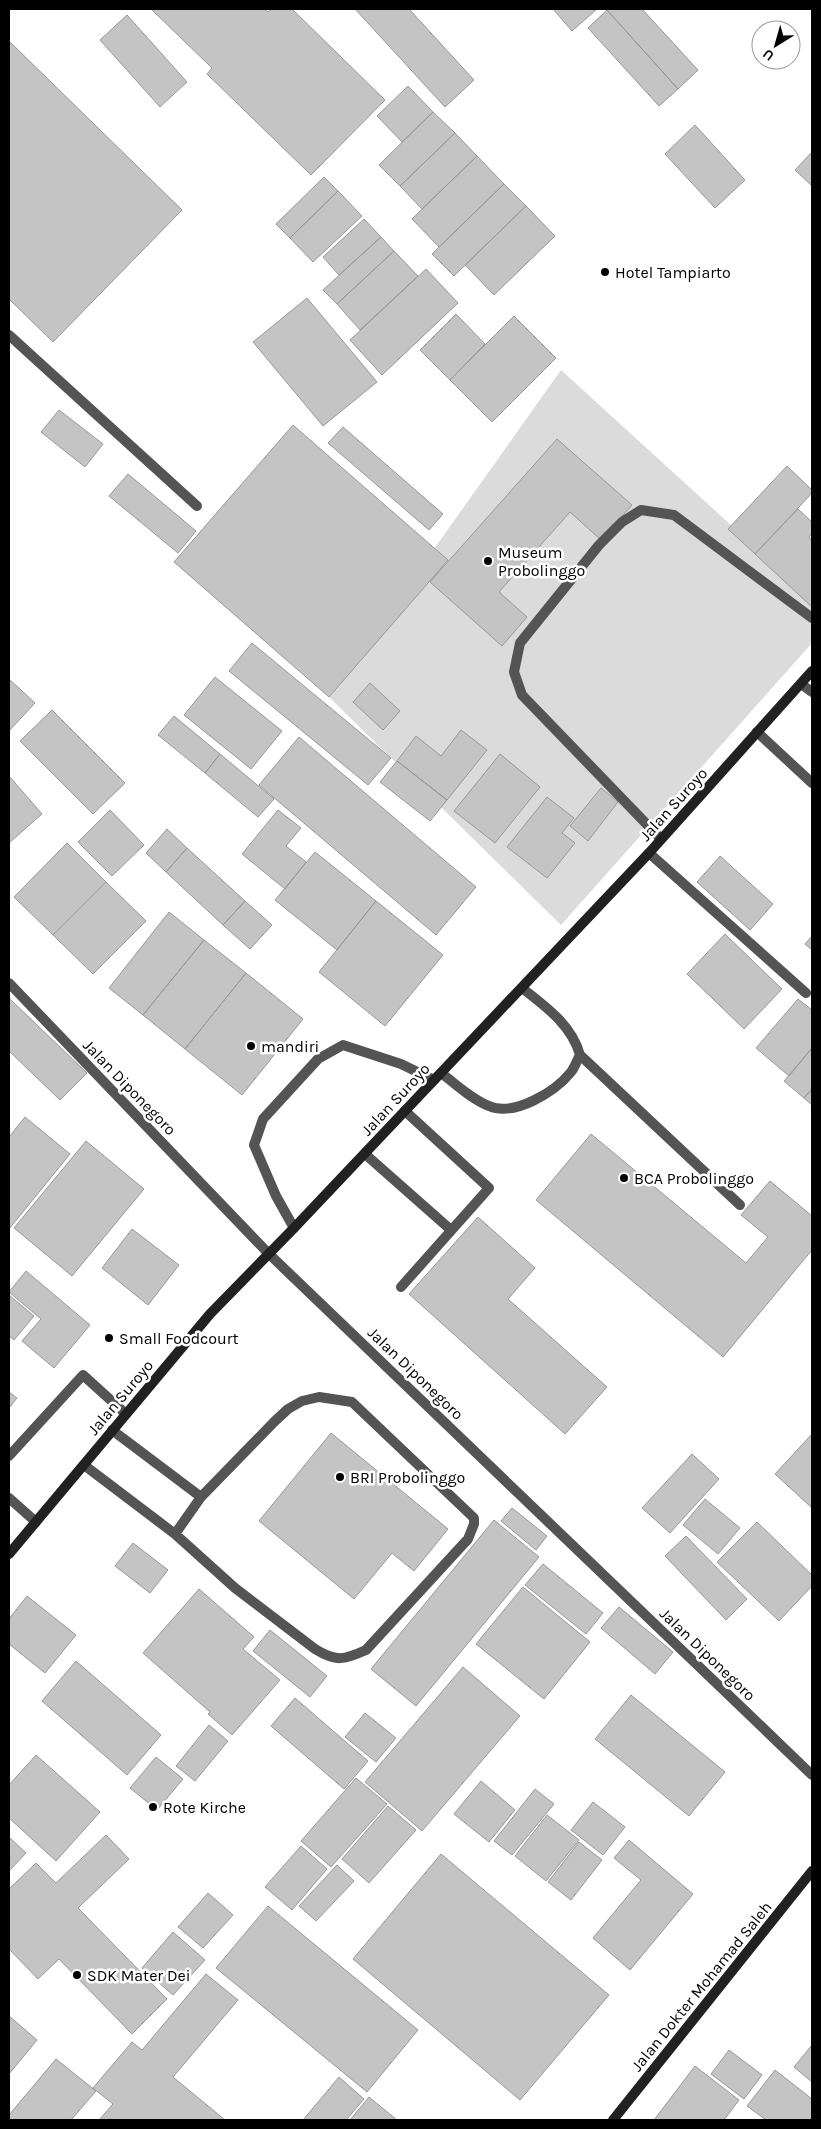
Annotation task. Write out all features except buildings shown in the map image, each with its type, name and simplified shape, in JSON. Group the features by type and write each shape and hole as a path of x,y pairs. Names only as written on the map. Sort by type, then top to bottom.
{"main road":[{"name":"Jalan Suroyo","path":"9,1554 210,1314 270,1254 649,853 812,671"},
{"name":"Jalan Dokter Mohamad Saleh","path":"613,2120 812,1872"}],"street":[{"path":"9,335 196,506"},
{"path":"661,838 522,695 514,672 520,643 599,545 622,522 641,510 674,515 812,618"},
{"path":"801,684 812,692"},
{"path":"757,732 812,783"},
{"path":"649,853 806,993"},
{"name":"Jalan Diponegoro","path":"9,983 270,1254 812,1775"},
{"path":"522,988 551,1011 576,1041 580,1055 740,1205"},
{"path":"294,1228 276,1196 254,1144 263,1119 318,1059 343,1045 437,1077 490,1107 511,1110 537,1100 571,1073 580,1055"},
{"path":"401,1287 489,1188 405,1111"},
{"path":"364,1154 451,1230"},
{"path":"9,1456 83,1374 126,1414"},
{"path":"84,1464 175,1534 235,1588 315,1649 327,1657 345,1660 366,1650 468,1539 474,1524 474,1518 352,1402 319,1397 302,1401 288,1409 201,1497 175,1534"},
{"path":"112,1430 201,1497"},
{"path":"9,1498 36,1522"}],"shaded area":[{"path":"561,370 812,599 812,643 561,925 329,697"}],"place":[{"name":"Hotel Tampiarto","path":"605,272"},
{"name":"Museum Probolinggo","path":"488,561"},
{"name":"mandiri","path":"251,1046"},
{"name":"BCA Probolinggo","path":"624,1178"},
{"name":"Small Foodcourt","path":"109,1338"},
{"name":"BRI Probolinggo","path":"340,1477"},
{"name":"Rote Kirche","path":"153,1807"},
{"name":"SDK Mater Dei","path":"77,1975"}]}
